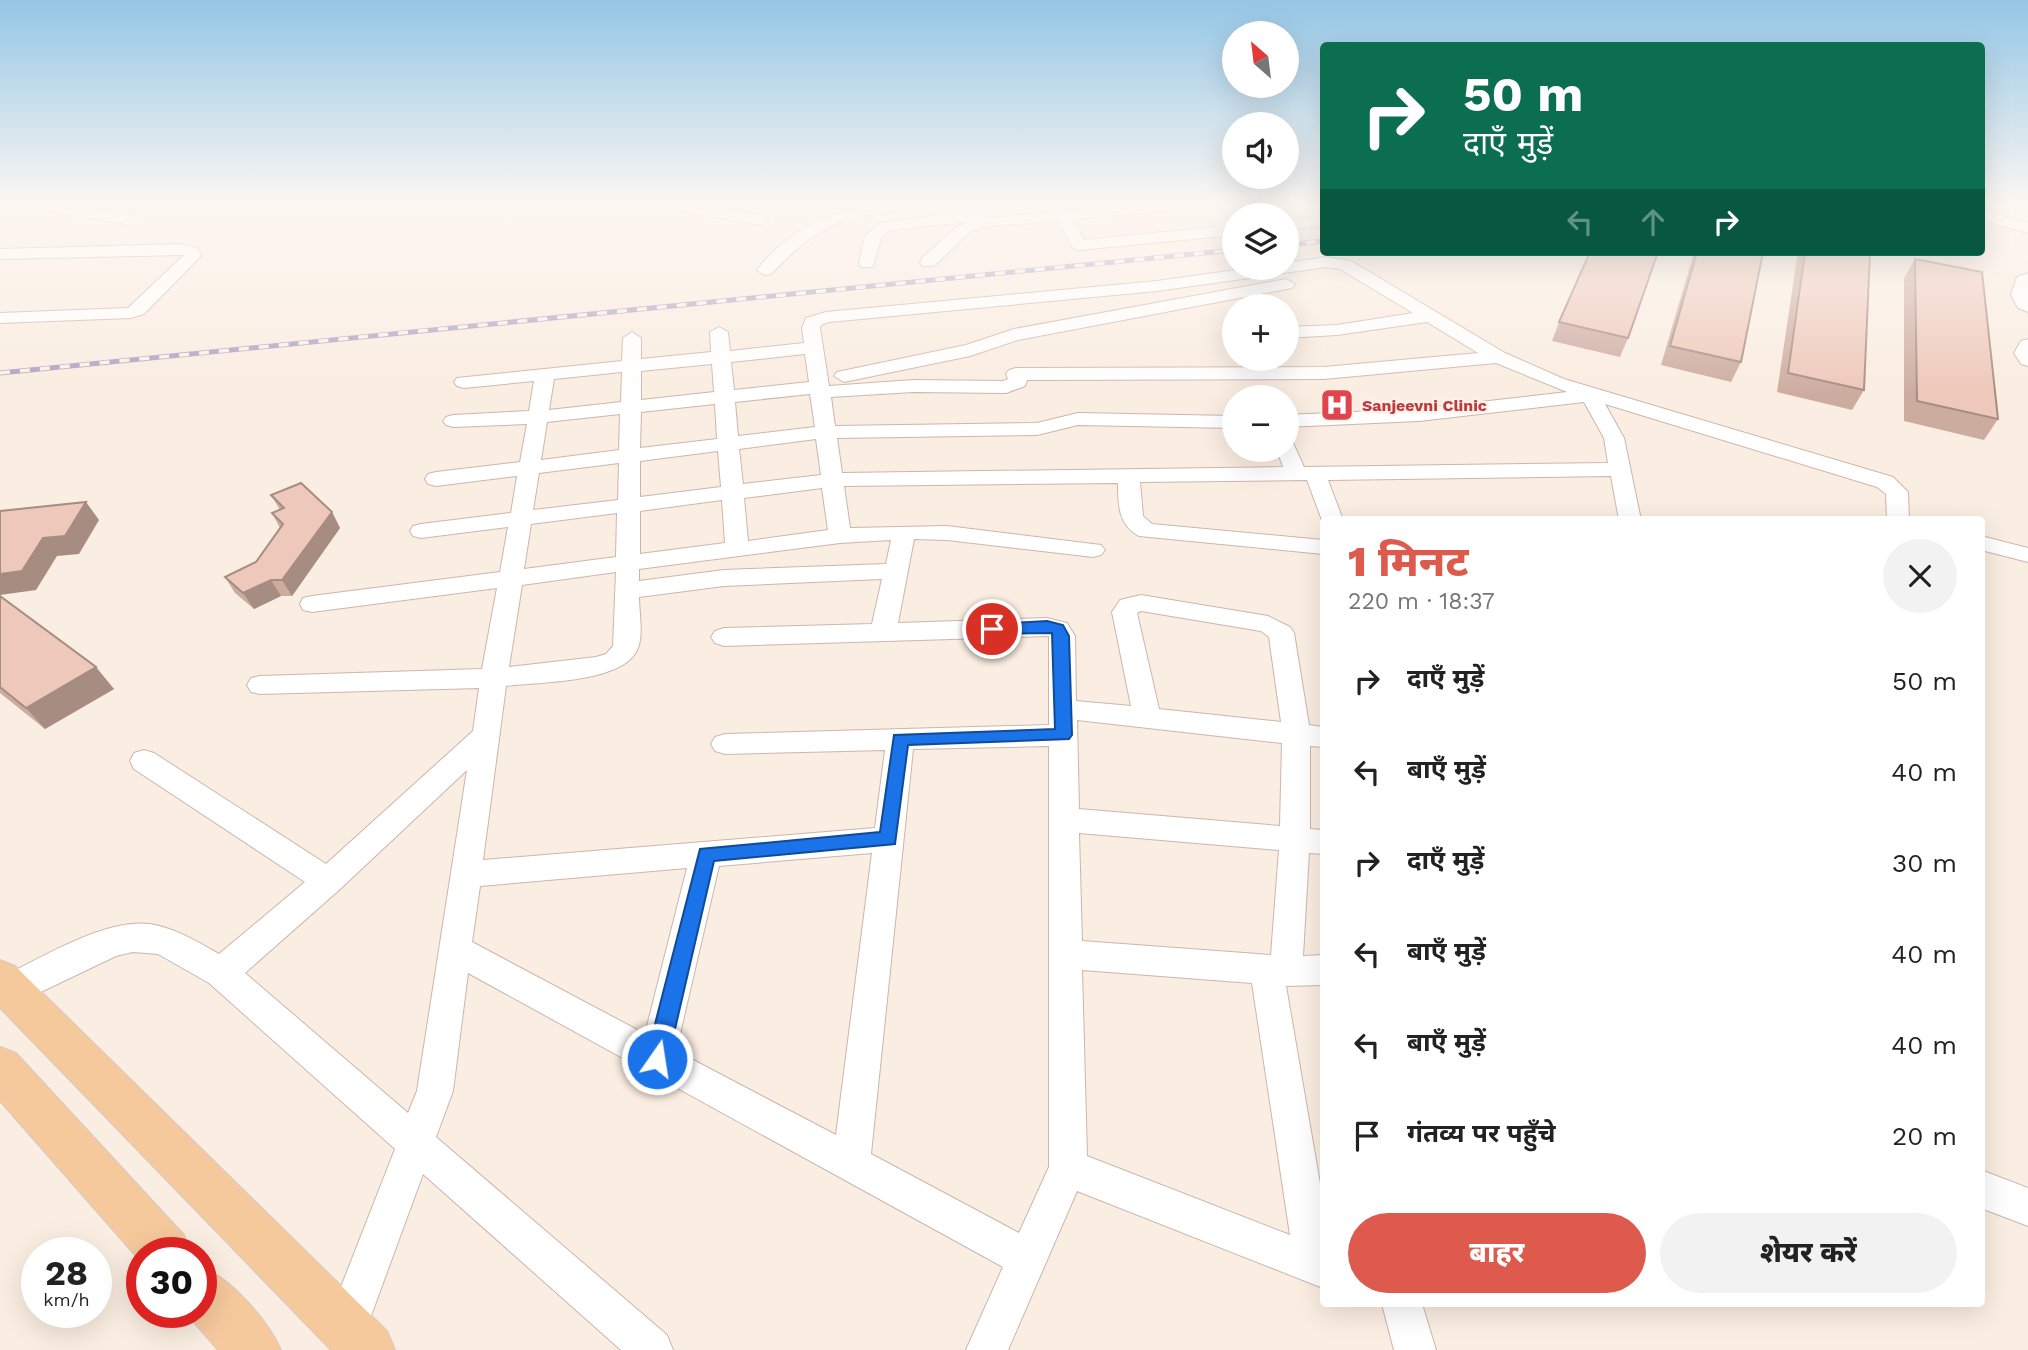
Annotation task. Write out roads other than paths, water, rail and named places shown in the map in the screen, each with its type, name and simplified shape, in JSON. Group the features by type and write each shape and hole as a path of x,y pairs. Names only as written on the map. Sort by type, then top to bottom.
{"main road":[{"path":"5,984 357,1339"},
{"path":"0,1068 152,1237"},
{"path":"217,1310 254,1350"}],"street":[{"path":"0,318 131,313 138,310 181,268"},
{"path":"840,536 812,322 826,317 1157,286 1284,268"},
{"path":"1350,268 1497,357 1557,383 1885,482 1897,492 1898,516"},
{"path":"819,387 970,350 997,340 1354,270"},
{"path":"2028,278 2022,281 2019,294 2021,301 2028,307"},
{"path":"1299,332 1337,330 1430,316"},
{"path":"719,332 737,549"},
{"path":"260,685 494,678 599,666 615,660 626,648 632,338"},
{"path":"453,421 538,417 819,387 1006,387 1018,382 997,340"},
{"path":"2028,345 2023,353 2028,360"},
{"path":"464,382 814,348"},
{"path":"1299,368 1384,369 1497,357"},
{"path":"1016,374 1222,368"},
{"path":"357,1339 415,1143 435,1091 494,678 545,374"},
{"path":"1299,420 1419,415 1594,395"},
{"path":"1594,395 1614,438 1629,516"},
{"path":"436,479 825,432 1037,429 1078,419 1222,422"},
{"path":"1297,462 1330,516"},
{"path":"421,531 832,480 1622,469"},
{"path":"1129,476 1132,521 1137,527 1147,531 1320,547"},
{"path":"883,633 904,532"},
{"path":"312,604 840,536 904,532 959,534 1093,550"},
{"path":"1985,544 2028,555"},
{"path":"628,590 724,578 895,571"},
{"path":"1068,1168 1318,1266 1312,1191 1276,969 1309,840 1310,735 1277,627 1141,603 1129,606 1124,612 1147,718"},
{"path":"724,637 1047,626 1058,629 1062,636 1068,1168 987,1350"},
{"path":"725,744 900,739 1063,722 1147,718 1310,735"},
{"path":"221,974 328,881 488,733"},
{"path":"851,1163 900,739"},
{"path":"144,761 328,881"},
{"path":"1064,820 1309,840"},
{"path":"468,874 889,839"},
{"path":"657,1059 706,854"},
{"path":"5,984 104,944 146,937 179,948 221,974 652,1350"},
{"path":"456,950 1028,1259"},
{"path":"1066,954 1320,970"},
{"path":"1985,1191 2028,1207"},
{"path":"1403,1307 1415,1350"}],"railway":[{"path":"0,373 1053,268"}],"place":[{"name":"Sanjeevni Clinic","path":"1337,405"}]}
